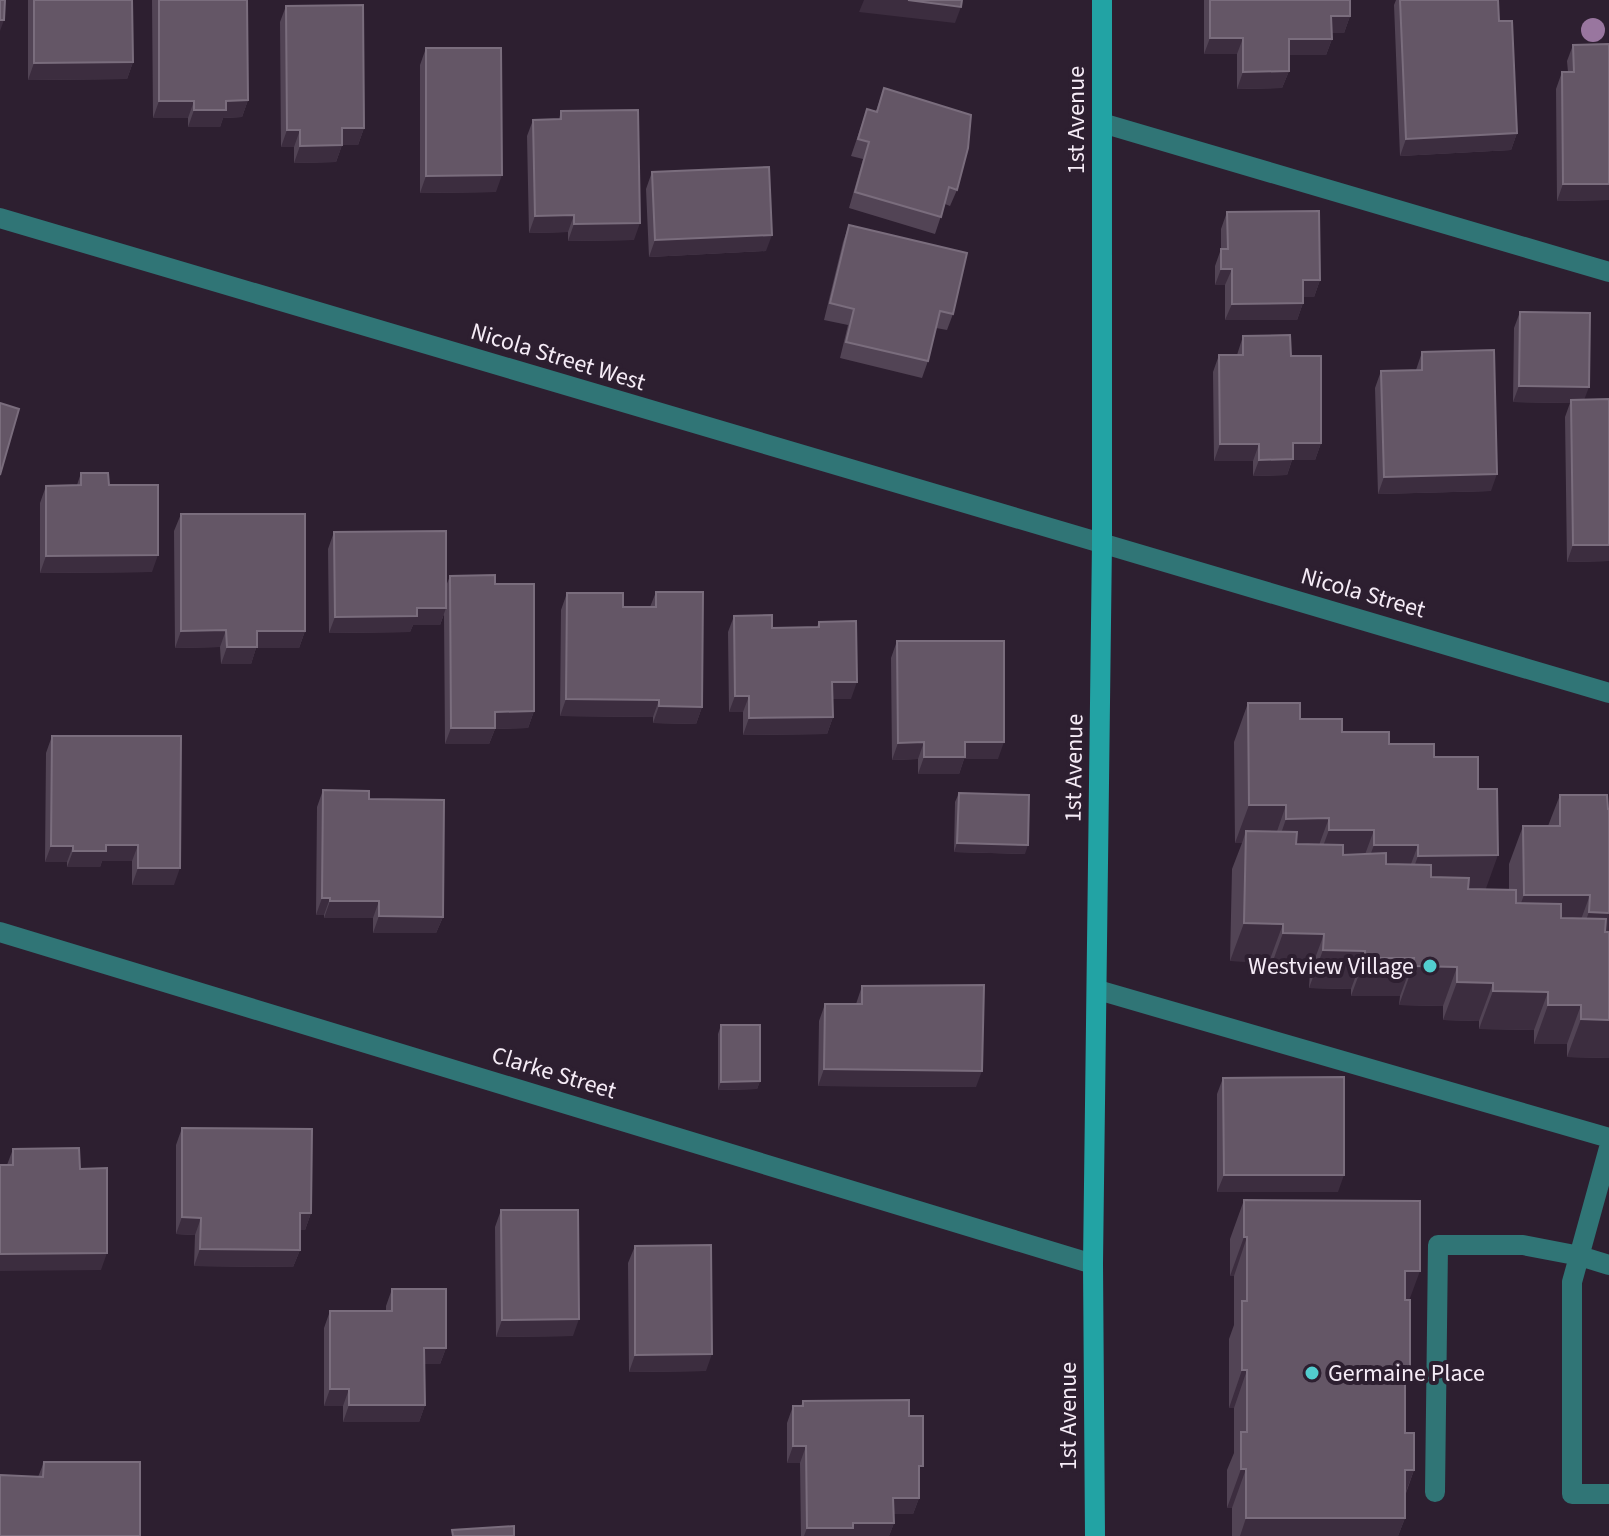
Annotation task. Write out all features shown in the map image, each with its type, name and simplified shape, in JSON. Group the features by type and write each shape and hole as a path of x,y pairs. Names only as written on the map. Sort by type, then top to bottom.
{"street":[{"name":"1st Avenue","path":"1095,1536 1093,1264 1102,543 1102,0"},
{"path":"1102,123 1609,272"},
{"name":"Nicola Street West","path":"0,218 1102,543"},
{"name":"Nicola Street","path":"1102,543 1609,693"},
{"name":"Clarke Street","path":"0,932 1093,1264"},
{"path":"1098,990 1609,1138"},
{"path":"1609,1148 1572,1282 1572,1494 1609,1494"},
{"path":"1435,1492 1438,1245 1523,1245 1609,1265"}],"building":[{"path":"0,0 5,0 4,20 0,20"},
{"path":"34,0 132,0 133,62 34,63"},
{"path":"159,0 247,0 248,100 226,101 226,110 194,110 194,101 159,101"},
{"path":"908,0 962,0 961,7"},
{"path":"1210,0 1350,0 1350,16 1331,16 1332,39 1289,39 1289,71 1243,72 1243,38 1210,38"},
{"path":"1400,0 1498,0 1499,21 1512,21 1517,133 1406,139"},
{"path":"363,5 364,128 342,128 342,145 300,146 300,130 287,130 286,6"},
{"path":"1609,44 1609,184 1563,184 1562,72 1574,72 1573,45"},
{"path":"426,48 501,48 502,175 426,176"},
{"path":"884,88 971,115 968,148 957,190 949,187 941,217 855,192 869,142 858,139 867,109 877,112"},
{"path":"638,110 640,223 574,224 574,215 535,216 533,120 561,119 561,111"},
{"path":"769,167 772,235 655,240 652,172"},
{"path":"1319,211 1320,280 1303,280 1303,303 1232,304 1232,269 1221,269 1221,249 1228,249 1227,212"},
{"path":"849,225 967,253 953,314 940,311 928,361 846,342 854,309 830,303"},
{"path":"1520,312 1590,313 1589,387 1519,386"},
{"path":"1290,335 1291,356 1321,356 1321,443 1293,443 1293,459 1259,460 1259,444 1220,444 1219,355 1243,355 1243,336"},
{"path":"1494,350 1497,474 1384,477 1381,371 1422,370 1422,352"},
{"path":"1609,399 1609,545 1573,545 1571,400"},
{"path":"0,403 19,409 0,475"},
{"path":"81,473 108,473 109,485 158,485 158,555 46,556 46,486 81,485"},
{"path":"181,514 305,514 305,631 257,631 257,647 227,647 226,630 181,631"},
{"path":"446,531 446,608 417,608 417,616 335,617 334,532"},
{"path":"495,575 495,584 534,584 534,711 495,712 495,728 451,728 450,576"},
{"path":"656,592 703,592 702,707 659,706 659,700 566,699 567,593 623,593 623,607 656,607"},
{"path":"772,615 772,628 819,627 819,622 856,621 857,682 832,682 833,717 749,718 749,696 735,696 734,616"},
{"path":"897,641 1004,641 1004,742 965,742 965,757 924,757 924,742 898,743"},
{"path":"1248,703 1300,703 1300,719 1342,719 1342,732 1389,732 1389,744 1434,744 1434,757 1478,757 1478,789 1497,789 1498,855 1418,856 1418,845 1374,845 1374,830 1329,830 1329,818 1286,819 1286,805 1249,805"},
{"path":"52,736 181,736 180,868 138,868 138,845 106,845 106,851 73,851 73,846 51,846"},
{"path":"323,790 369,791 369,799 444,800 443,917 379,916 379,901 330,901 330,898 322,898"},
{"path":"959,793 1029,795 1028,845 957,843"},
{"path":"1560,795 1607,795 1609,913 1589,912 1590,895 1524,895 1523,826 1560,826"},
{"path":"1246,831 1297,832 1296,844 1343,845 1343,855 1386,853 1386,864 1431,865 1431,877 1469,878 1468,889 1516,890 1516,903 1561,904 1561,918 1606,919 1605,932 1609,932 1609,1020 1581,1019 1581,1005 1548,1005 1548,992 1493,991 1493,983 1457,982 1457,967 1413,966 1414,958 1365,958 1365,951 1323,950 1324,934 1283,933 1283,924 1244,923"},
{"path":"984,985 982,1071 824,1069 825,1004 862,1004 862,986"},
{"path":"721,1025 760,1025 760,1081 721,1082"},
{"path":"1344,1077 1344,1175 1224,1175 1223,1078"},
{"path":"182,1128 312,1129 311,1213 300,1213 300,1250 200,1249 201,1218 182,1217"},
{"path":"79,1148 80,1169 107,1168 107,1253 0,1254 0,1165 13,1165 13,1149"},
{"name":"Germaine Place","path":"1244,1200 1420,1201 1420,1271 1405,1271 1405,1300 1410,1300 1410,1372 1405,1372 1405,1433 1414,1433 1414,1470 1405,1470 1405,1518 1246,1518 1246,1469 1241,1469 1241,1432 1247,1432 1247,1370 1242,1370 1242,1301 1247,1301"},
{"path":"501,1210 578,1210 579,1319 502,1320"},
{"path":"711,1245 712,1354 635,1355 635,1246"},
{"path":"392,1289 446,1289 446,1348 424,1348 425,1405 349,1405 349,1389 330,1389 330,1311 392,1311"},
{"path":"909,1400 909,1416 923,1416 923,1466 919,1466 919,1498 893,1498 894,1523 853,1523 853,1528 807,1528 806,1446 793,1446 793,1406 803,1406 803,1401"},
{"path":"44,1462 140,1462 140,1536 0,1536 0,1475 43,1477"},
{"path":"514,1526 514,1536 453,1536 452,1530"}],"place":[{"name":"Westview Village","path":"1430,966"},
{"name":"Germaine Place","path":"1312,1373"}]}
